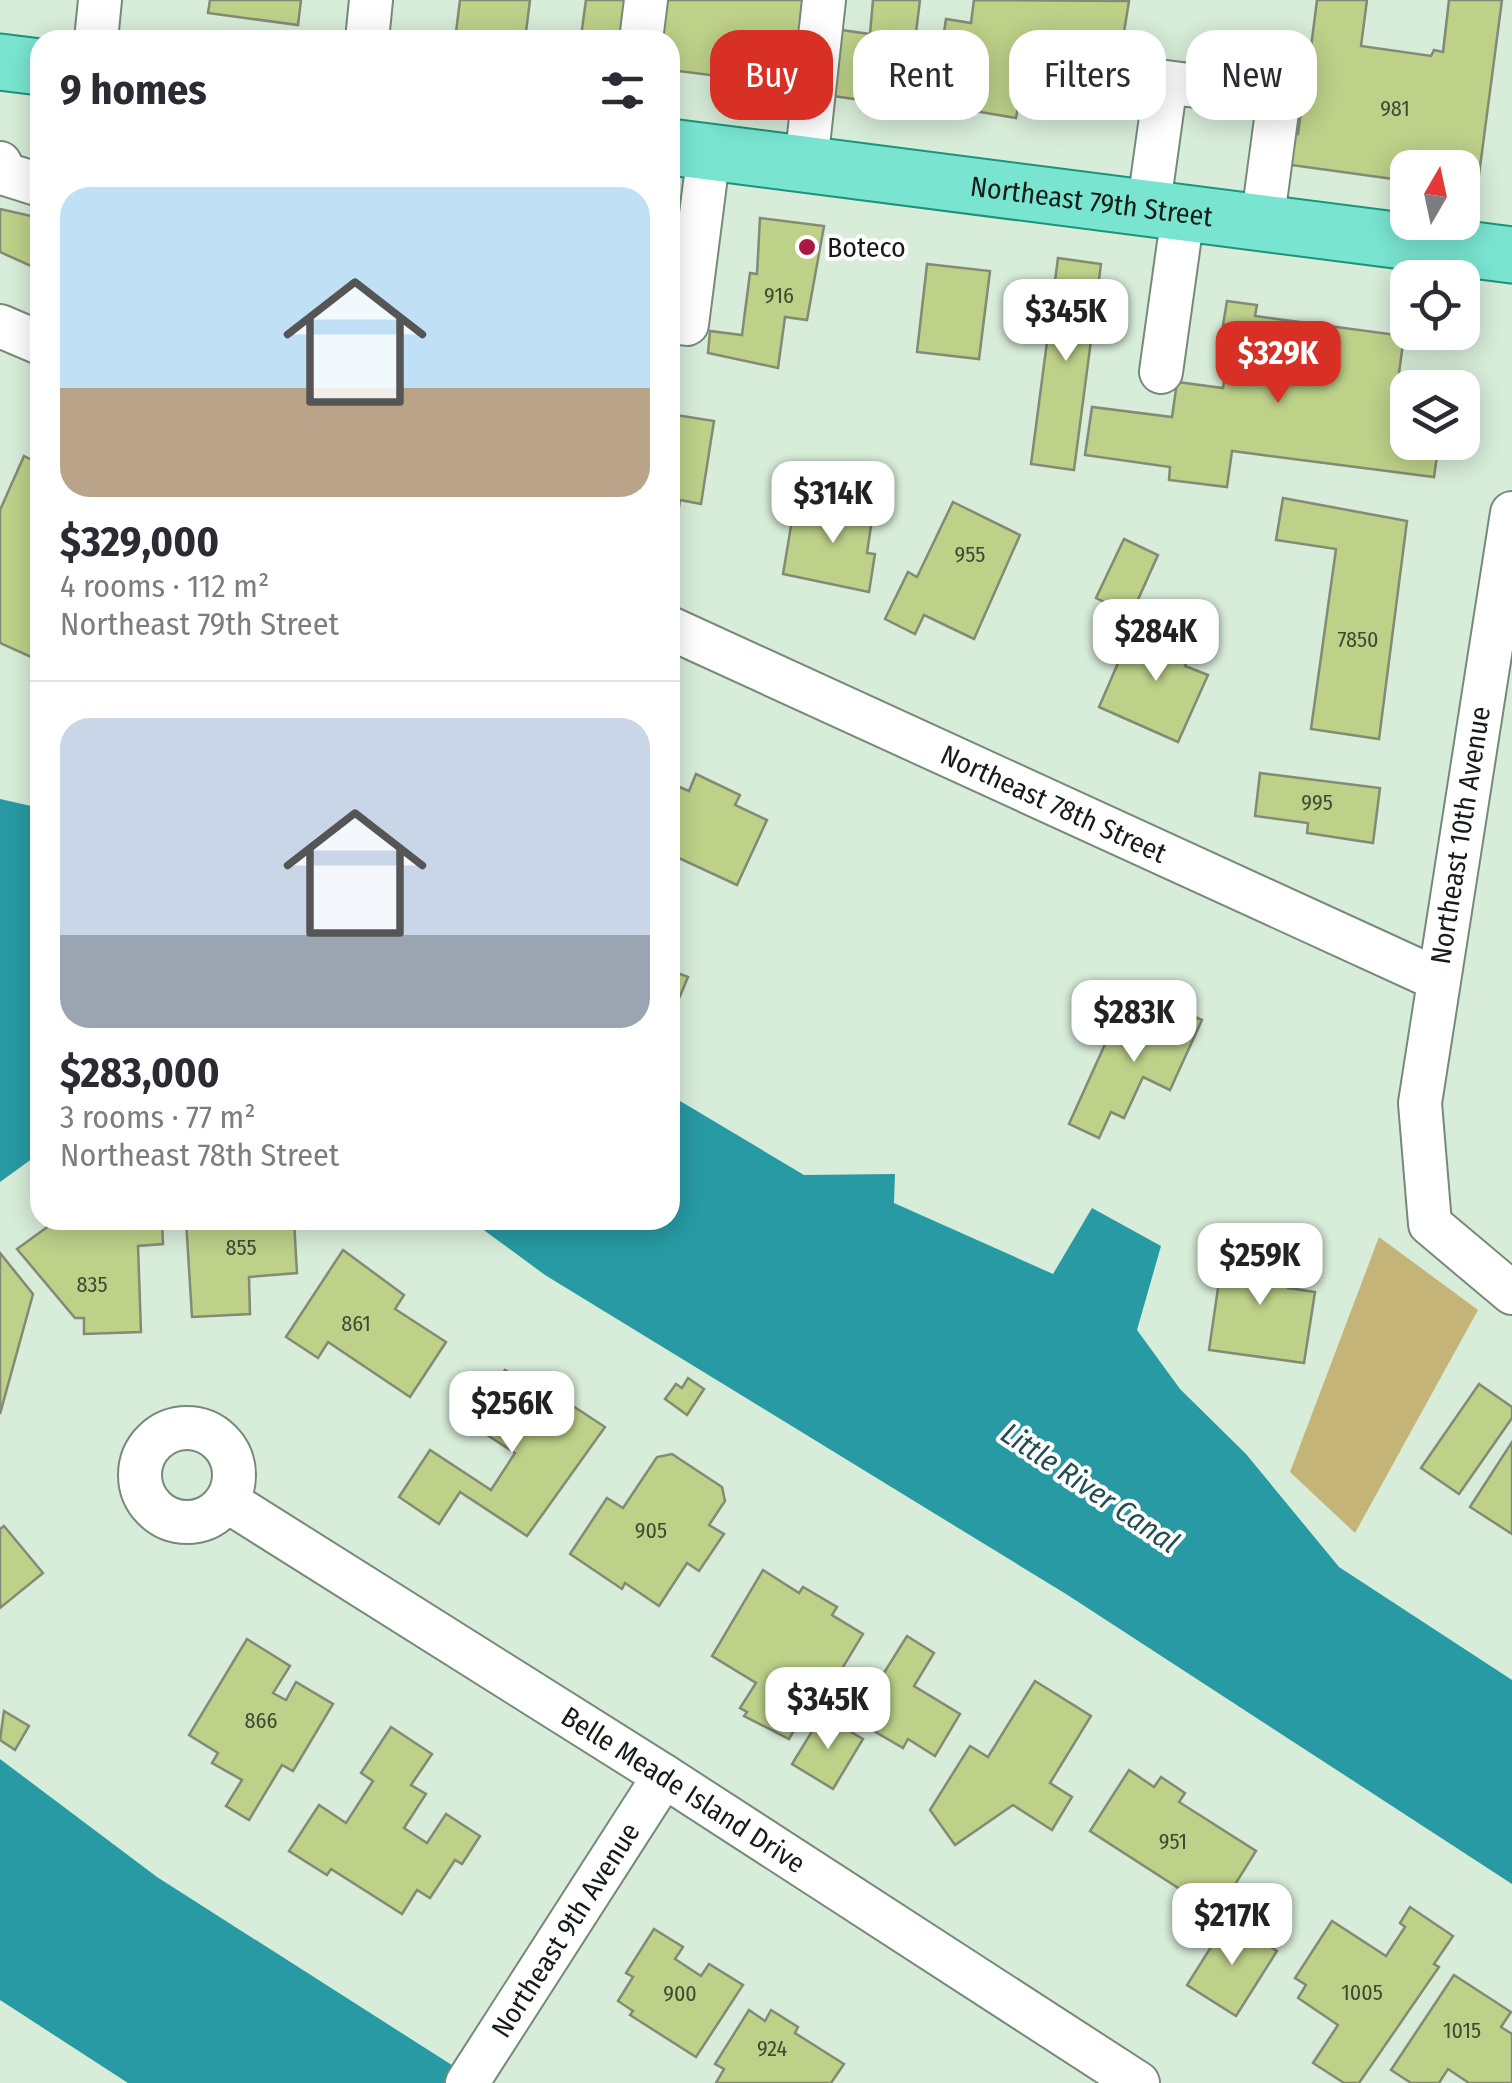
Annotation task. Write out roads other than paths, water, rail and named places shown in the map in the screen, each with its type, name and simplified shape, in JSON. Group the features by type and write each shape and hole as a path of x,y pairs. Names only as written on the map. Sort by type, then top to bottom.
{"main road":[{"path":"0,62 30,66"},
{"name":"Northeast 79th Street","path":"690,149 1512,255"}],"street":[{"path":"97,30 100,0"},
{"path":"368,30 371,0"},
{"path":"642,30 646,0"},
{"path":"806,163 824,0"},
{"path":"1161,372 1166,82 1280,98 1262,224"},
{"path":"680,323 687,324 690,149"},
{"path":"0,162 4,174 30,181"},
{"path":"0,326 30,339"},
{"name":"Northeast 10th Avenue","path":"1512,513 1420,1103 1430,1224 1512,1293"},
{"name":"Northeast 78th Street","path":"680,633 1437,979"},
{"name":"Belle Meade Island Drive","path":"227,1501 664,1776 1138,2083"},
{"name":"Northeast 9th Avenue","path":"467,2083 664,1776"}],"water":[{"path":"0,799 30,806 30,1160 0,1182"},
{"name":"Little River Canal","path":"680,1101 804,1175 895,1174 894,1203 1053,1274 1092,1208 1161,1246 1137,1330 1180,1389 1246,1454 1339,1567 1512,1680 1512,1884 1066,1594 545,1275 484,1230 680,1230"},
{"path":"0,1759 157,1877 480,2083 128,2083 0,2000"}],"place":[{"name":"Boteco","path":"807,247"}]}
